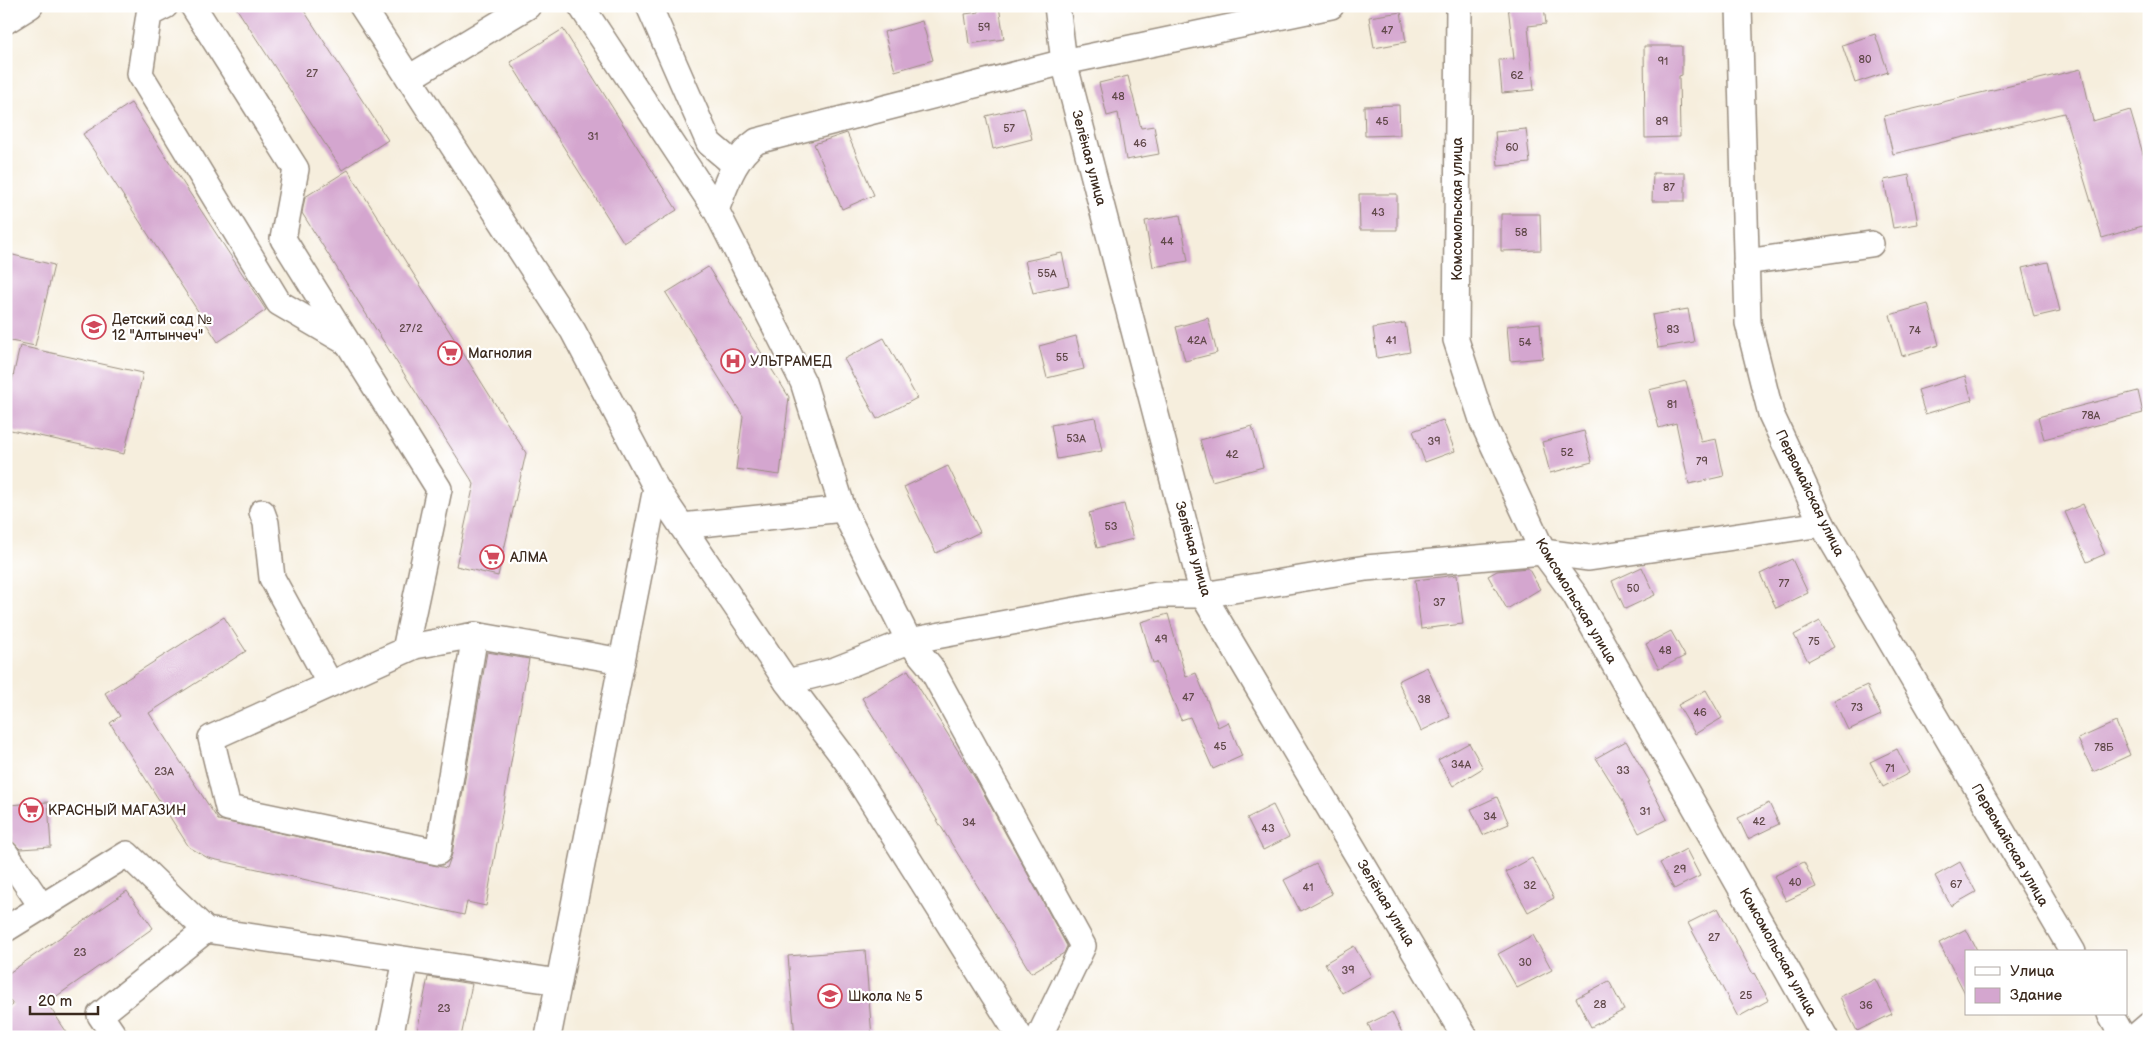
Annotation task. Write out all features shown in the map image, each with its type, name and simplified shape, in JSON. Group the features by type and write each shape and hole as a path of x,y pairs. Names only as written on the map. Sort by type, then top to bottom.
{"street":[{"path":"6,20 30,6"},
{"path":"165,6 149,14 140,74 279,303 348,344"},
{"path":"193,6 296,169 283,239 439,489 405,650"},
{"path":"362,6 573,331 656,488 787,682 848,763 1020,1037"},
{"path":"409,78 528,6"},
{"path":"581,6 716,210 803,382 842,509 910,641 930,666 1083,946 1039,1037"},
{"path":"649,6 709,143 735,166"},
{"name":"Зелёная улица","path":"1057,6 1064,62 1203,595 1465,1037"},
{"path":"716,210 735,166 746,148 757,141 1064,62 1331,6"},
{"name":"Комсомольская улица","path":"1459,6 1456,340 1483,423 1544,552 1575,595 1826,1037"},
{"name":"Первомайская улица","path":"1739,6 1748,323 1771,414 1822,524 2072,950"},
{"path":"1746,262 1871,244"},
{"path":"548,1037 656,488"},
{"path":"682,526 842,509"},
{"path":"262,512 266,523 272,578 330,684"},
{"path":"787,682 835,670 910,641 1157,595 1203,595 1366,568 1544,552 1589,558 1822,524"},
{"path":"475,635 438,852 228,808 211,738 415,646 475,635 622,661"},
{"path":"6,854 42,907"},
{"path":"6,929 128,854 206,930 559,982"},
{"path":"115,1037 100,1015 206,930"},
{"path":"390,1037 406,960"},
{"path":"2111,1016 2123,1037"},
{"path":"2135,1037 2149,1025"}],"building":[{"path":"235,6 301,6 388,140 342,170"},
{"path":"979,6 999,6 1004,39 969,44 965,14 979,12"},
{"path":"1508,6 1544,6 1546,24 1528,26 1534,90 1502,93 1499,60 1514,59"},
{"path":"1401,12 1406,42 1374,48 1369,17"},
{"path":"922,21 933,60 895,71 884,32"},
{"path":"563,29 677,210 624,243 510,62"},
{"path":"1875,34 1888,72 1855,83 1842,45"},
{"path":"1644,46 1682,46 1682,75 1679,76 1680,137 1645,138"},
{"path":"2081,69 2093,121 2130,110 2149,174 2149,224 2102,238 2064,113 1893,154 1884,116"},
{"path":"1128,76 1141,128 1154,126 1159,154 1126,160 1118,113 1107,116 1099,83"},
{"path":"131,103 266,310 218,342 83,134"},
{"path":"1399,105 1400,135 1365,136 1364,106"},
{"path":"1024,107 1032,139 993,149 986,116"},
{"path":"1526,129 1530,163 1498,166 1495,132"},
{"path":"847,133 874,195 842,209 814,144"},
{"path":"348,170 526,453 498,576 456,566 474,484 302,213 305,197"},
{"path":"1653,173 1685,173 1685,201 1652,201"},
{"path":"1909,175 1918,224 1893,228 1884,180"},
{"path":"1359,194 1397,194 1397,230 1360,230"},
{"path":"1501,214 1540,214 1541,250 1501,251"},
{"path":"1180,215 1188,261 1153,267 1145,221"},
{"path":"1062,253 1069,285 1033,293 1025,261"},
{"path":"9,254 54,265 35,346 6,340 6,265"},
{"path":"2048,262 2060,311 2034,317 2022,268"},
{"path":"708,267 789,397 780,475 736,469 743,416 666,293"},
{"path":"1928,304 1939,345 1902,356 1890,315"},
{"path":"1688,309 1694,342 1658,348 1652,315"},
{"path":"1208,318 1217,353 1185,361 1176,327"},
{"path":"1405,323 1410,352 1377,358 1373,328"},
{"path":"1540,323 1543,358 1510,361 1507,326"},
{"path":"1076,336 1084,369 1047,378 1039,346"},
{"path":"884,338 917,398 877,419 844,359"},
{"path":"20,346 143,373 124,454 6,429 6,407"},
{"path":"1965,376 1972,400 1925,414 1918,390"},
{"path":"1686,381 1701,442 1716,439 1724,476 1689,484 1676,423 1659,428 1649,390"},
{"path":"2138,391 2143,413 2044,439 2038,417"},
{"path":"1095,417 1102,451 1057,459 1051,425"},
{"path":"1443,420 1455,451 1425,462 1413,431"},
{"path":"1252,426 1263,467 1212,481 1200,440"},
{"path":"1584,431 1592,462 1550,473 1542,442"},
{"path":"948,466 980,532 936,553 904,487"},
{"path":"1124,504 1133,539 1097,548 1089,513"},
{"path":"2083,504 2105,554 2087,562 2065,512"},
{"path":"1792,559 1808,593 1776,608 1760,574"},
{"path":"1642,567 1655,595 1625,609 1612,581"},
{"path":"1528,568 1540,589 1507,609 1488,576 1497,571"},
{"path":"1457,575 1463,624 1421,629 1415,580"},
{"path":"1168,614 1186,677 1196,673 1218,727 1228,722 1242,756 1213,769 1190,717 1181,720 1157,662 1153,663 1141,622"},
{"path":"224,617 246,651 149,713 218,820 447,868 452,854 487,652 529,659 486,906 467,902 464,915 208,858 189,847 110,723 120,716 105,693"},
{"path":"1820,621 1834,647 1808,661 1794,635"},
{"path":"1671,631 1685,656 1659,669 1646,644"},
{"path":"1427,667 1450,717 1421,731 1398,681"},
{"path":"908,670 978,783 1067,946 1064,953 1031,973 862,698"},
{"path":"1867,685 1881,715 1848,730 1834,700"},
{"path":"1706,690 1722,718 1695,734 1678,705"},
{"path":"2116,722 2130,755 2093,772 2078,739"},
{"path":"1626,741 1650,782 1648,782 1667,819 1639,833 1621,798 1596,758"},
{"path":"1469,743 1483,768 1453,786 1438,760"},
{"path":"1897,749 1909,773 1883,787 1870,762"},
{"path":"1497,797 1509,824 1483,835 1471,809"},
{"path":"48,802 51,847 20,849 12,841 9,805"},
{"path":"1769,803 1779,824 1748,839 1738,818"},
{"path":"1273,805 1289,837 1263,850 1247,818"},
{"path":"1686,849 1700,876 1674,889 1660,863"},
{"path":"1532,858 1554,898 1528,912 1506,872"},
{"path":"1804,862 1816,887 1786,901 1774,876"},
{"path":"1960,862 1976,892 1951,906 1935,876"},
{"path":"1316,864 1332,894 1300,911 1284,880"},
{"path":"127,891 153,928 47,1003 70,1037 10,1037 6,1031 6,1010 13,1005 6,995 6,975"},
{"path":"1718,908 1769,1000 1738,1017 1688,923"},
{"path":"1966,929 1977,950 1965,950 1965,993 1939,943"},
{"path":"1533,935 1552,970 1517,988 1498,954"},
{"path":"1354,946 1371,976 1342,993 1325,963"},
{"name":"Школа № 5","path":"865,950 872,1037 795,1037 788,956"},
{"path":"428,977 472,984 461,1037 416,1037"},
{"path":"1875,979 1892,1014 1857,1031 1840,997"},
{"path":"1609,981 1624,1010 1591,1027 1576,998"},
{"path":"1392,1012 1404,1037 1374,1037 1368,1024"}],"place":[{"name":"Детский сад № 12 \"Алтынчеч\"","path":"94,327"},
{"name":"Магнолия","path":"450,353"},
{"name":"УЛЬТРАМЕД","path":"733,361"},
{"name":"АЛМА","path":"492,557"},
{"name":"КРАСНЫЙ МАГАЗИН","path":"31,810"},
{"name":"Школа № 5","path":"830,996"}]}
